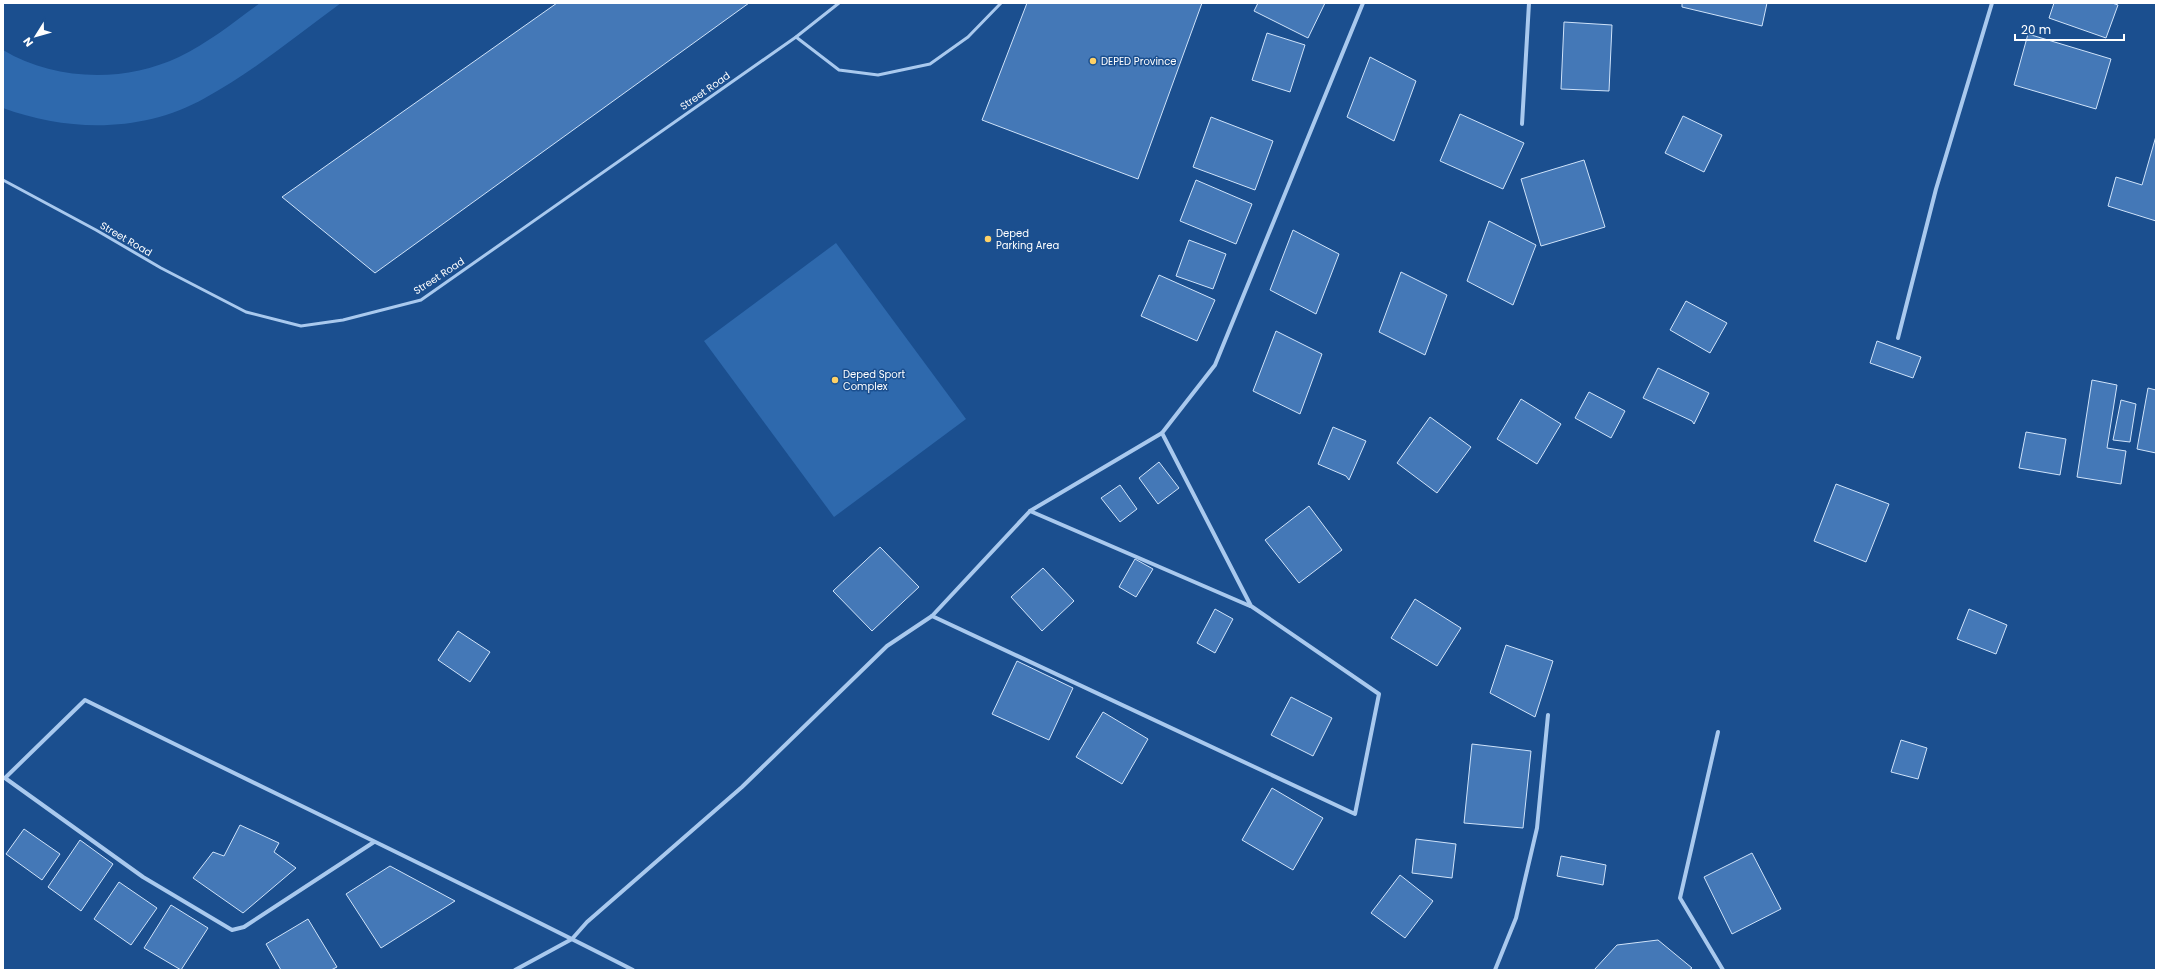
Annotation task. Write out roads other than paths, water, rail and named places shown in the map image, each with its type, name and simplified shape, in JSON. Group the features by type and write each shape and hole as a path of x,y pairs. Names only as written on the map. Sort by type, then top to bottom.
{"street":[{"path":"515,970 572,939 587,922 742,787 887,646 932,616 1030,511 1162,433 1215,365 1363,3"},
{"path":"1522,124 1529,3"},
{"path":"1898,338 1936,189 1992,3"},
{"path":"1162,433 1251,606"},
{"path":"932,616 1355,814 1379,694 1251,606 1030,511"},
{"path":"374,842 244,927 232,930 143,877 5,778 85,700 572,939 633,970"},
{"path":"1495,970 1516,918 1537,828 1548,715"},
{"path":"1718,732 1680,898 1723,970"}],"lane":[{"name":"Street Road","path":"3,180 96,230 161,268 246,312 301,326 343,320 421,300 796,37 839,3"},
{"path":"796,37 839,70 878,75 930,64 968,37 1001,3"}],"place":[{"name":"DEPED Province","path":"1093,61"},
{"name":"Deped Parking Area","path":"988,239"},
{"name":"Deped Sport Complex","path":"835,380"}]}
